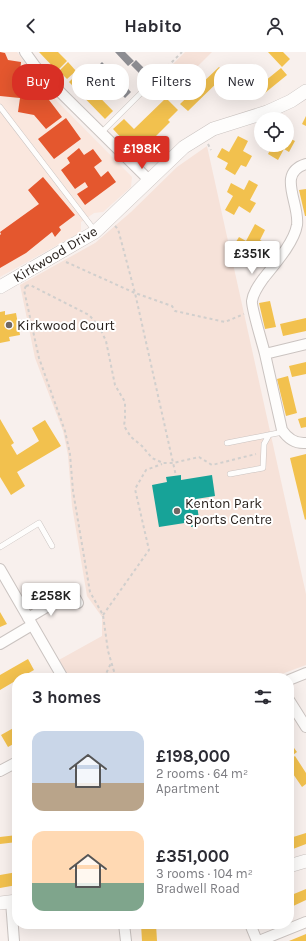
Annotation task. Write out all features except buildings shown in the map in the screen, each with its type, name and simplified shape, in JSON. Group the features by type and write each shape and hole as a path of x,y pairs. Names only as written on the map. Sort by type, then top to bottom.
{"street":[{"path":"25,52 48,80 149,180"},
{"name":"Kirkwood Drive","path":"0,287 23,281 54,256 95,232 184,147 204,134 225,125 267,112 292,101 306,91"},
{"path":"306,164 296,169 290,176 290,185 297,212 297,225 294,237 255,291 251,302 266,354 283,432 288,438 298,443 306,442"},
{"path":"266,354 306,344"},
{"path":"0,569 60,673"},
{"path":"0,644 70,594 73,594 78,603"},
{"path":"294,678 306,673"},
{"path":"294,708 306,727"},
{"path":"0,771 12,765"},
{"path":"294,865 306,861"},
{"path":"9,902 12,925"},
{"path":"294,927 306,922"},
{"path":"12,929 14,941"},
{"path":"125,929 126,941"},
{"path":"252,929 258,941 288,929"}],"lane":[{"path":"101,133 137,97"},
{"path":"0,107 95,232"},
{"path":"227,443 283,432"},
{"path":"230,474 263,468 264,444 269,435"},
{"path":"0,547 39,523 52,546"}],"path":[{"path":"170,64 182,52"},
{"path":"109,220 118,229 135,293 176,476"},
{"path":"54,256 135,293 172,306 175,311 225,322 254,310"},
{"path":"23,281 30,286 90,315 99,326 106,341 115,385 125,402 124,426 130,437 142,446 152,458 163,463"},
{"path":"23,281 39,358 65,431 70,454 73,492 90,592 103,615 108,651 114,673"},
{"path":"103,615 149,550 135,489 146,470 163,463 173,463 199,457 212,465 263,452"},
{"path":"106,673 111,663"}],"shaded area":[{"path":"0,52 17,52 26,64 12,64 12,100 56,100 132,177 131,187 103,212 94,213 81,222 81,232 0,277"},
{"path":"185,52 212,52 200,64 173,64"},
{"path":"207,146 306,594 306,665 284,673 64,673 57,661 102,636 102,617 87,596 72,506 68,455 63,431 35,358 20,285 95,243 131,212 177,167"}],"place":[{"name":"Kirkwood Court","path":"9,325"},
{"name":"Kenton Park Sports Centre","path":"177,511"}]}
